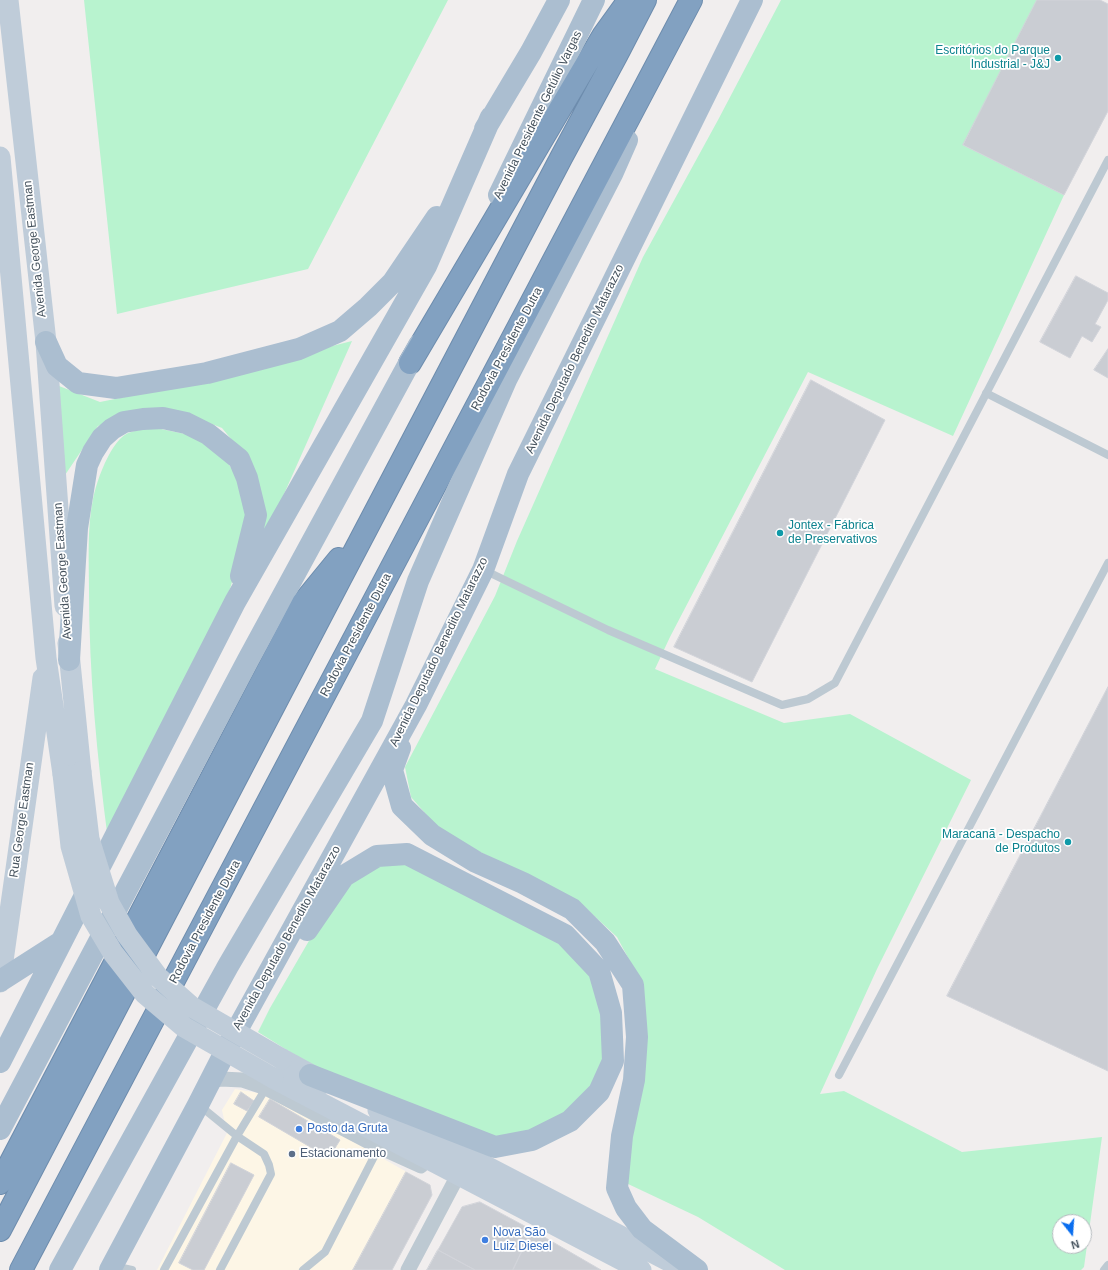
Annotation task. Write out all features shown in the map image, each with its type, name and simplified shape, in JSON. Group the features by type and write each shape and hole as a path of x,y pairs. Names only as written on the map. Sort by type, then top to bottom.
{"highway":[{"path":"410,363 603,36 629,0"},
{"path":"0,1230 370,520 645,0"},
{"name":"Rodovia Presidente Dutra","path":"21,1270 690,0"},
{"path":"0,1183 303,603 370,520"}],"main road":[{"name":"Avenida George Eastman","path":"8,0 46,342 69,660 72,773 71,846 91,916 113,953 145,994 184,1027 270,1083 640,1270"},
{"path":"46,342 57,366 78,383 116,388 207,373 299,350 340,331 368,308 393,282 442,209 491,117 531,52 559,0"},
{"name":"Avenida Presidente Getúlio Vargas","path":"410,363 482,230 594,0"},
{"name":"Avenida Deputado Benedito Matarazzo","path":"118,1269 226,1050 416,705 483,570 518,474 752,0"},
{"name":"Rodovia Presidente Dutra","path":"60,1270 228,966 372,721 418,580 506,380 612,174 666,46"},
{"path":"0,1062 235,602 426,266 491,117"},
{"name":"Avenida George Eastman","path":"0,157 46,658 72,773 89,839 109,903 127,935 158,977 192,1007 310,1075 686,1270"},
{"path":"0,1129 248,660 410,363"},
{"path":"69,660 76,528 87,465 102,438 112,429 124,422 163,418 186,423 208,434 239,459 247,478 256,515 235,602"},
{"name":"Rua George Eastman","path":"0,982 33,737 46,658"},
{"path":"416,705 392,770 402,806 432,835 476,862 572,909 606,942 633,985 637,1037 634,1073 622,1136 617,1188 626,1208 642,1229 697,1270"},
{"path":"226,1050 263,1004 311,923 344,876 377,856 407,854 565,935 599,971 611,1013 613,1061 599,1092 570,1121 532,1140 495,1147 310,1075"},
{"path":"0,982 62,942"}],"street":[{"path":"210,1081 221,1079 270,1083 379,1147 455,1181 628,1270"},
{"path":"408,1270 455,1181"}],"lane":[{"path":"483,570 608,630 782,705 808,699 834,683 1108,160"},
{"path":"986,393 1108,454"},
{"path":"838,1075 1108,563"},
{"path":"164,1270 237,1136 270,1083"},
{"path":"198,1105 237,1136 264,1154 271,1174 220,1270"},
{"path":"303,1270 325,1252 379,1147"},
{"path":"1104,1270 1108,1265"}],"shaded area":[{"path":"235,1089 270,1095 430,1185 432,1195 392,1270 157,1270 227,1133 222,1110"}],"green space":[{"path":"84,0 448,0 308,269 117,314"},
{"path":"781,0 1040,0 963,145 1064,195 953,436 808,372 670,637 655,669 784,723 850,714 971,780 877,969 820,1094 844,1091 962,1152 1102,1137 1091,1214 1052,1214 1052,1254 1086,1254 1084,1267 1081,1270 785,1270 698,1217 626,1183 641,982 617,937 577,900 480,852 438,828 411,797 405,767 495,596 517,541 643,257 718,120"},
{"path":"352,341 264,539 263,500 251,463 222,428 176,410 138,414 98,426 61,481 54,384 100,402 154,391"},
{"path":"156,428 195,436 228,463 236,476 246,517 240,554 230,589 108,840 97,746 90,653 89,533 91,510 100,475 115,445 128,433 136,430"},
{"path":"405,862 560,941 592,975 603,1014 605,1059 592,1088 565,1115 530,1133 496,1139 311,1065 258,1032 270,1008 317,927 350,882 380,864"}],"building":[{"name":"Escritórios do Parque Industrial - J&J","path":"1037,0 1100,0 1108,4 1108,111 1064,195 963,145"},
{"path":"1076,276 1108,293 1108,300 1095,324 1101,327 1092,342 1082,336 1070,358 1040,342"},
{"path":"1108,349 1108,378 1094,370"},
{"name":"Jontex - Fábrica de Preservativos","path":"811,380 885,420 752,682 674,647"},
{"name":"Maracanã - Despacho de Produtos","path":"1108,687 1108,1071 947,996"},
{"path":"241,1092 254,1101 247,1111 234,1104"},
{"name":"Posto da Gruta","path":"270,1099 340,1140 329,1158 259,1117"},
{"path":"231,1163 254,1175 204,1270 193,1270 179,1263"},
{"path":"406,1172 430,1185 432,1195 392,1270 353,1270"},
{"name":"Nova São Luiz Diesel","path":"480,1202 532,1230 513,1270 475,1270 438,1250 462,1207"},
{"path":"532,1230 601,1270 513,1270"},
{"path":"438,1250 475,1270 427,1270"}],"place":[{"name":"Escritórios do Parque Industrial - J&J","path":"1058,58"},
{"name":"Jontex - Fábrica de Preservativos","path":"780,533"},
{"name":"Maracanã - Despacho de Produtos","path":"1068,842"},
{"name":"Posto da Gruta","path":"299,1129"},
{"name":"Estacionamento","path":"292,1154"},
{"name":"Nova São Luiz Diesel","path":"485,1240"}]}
